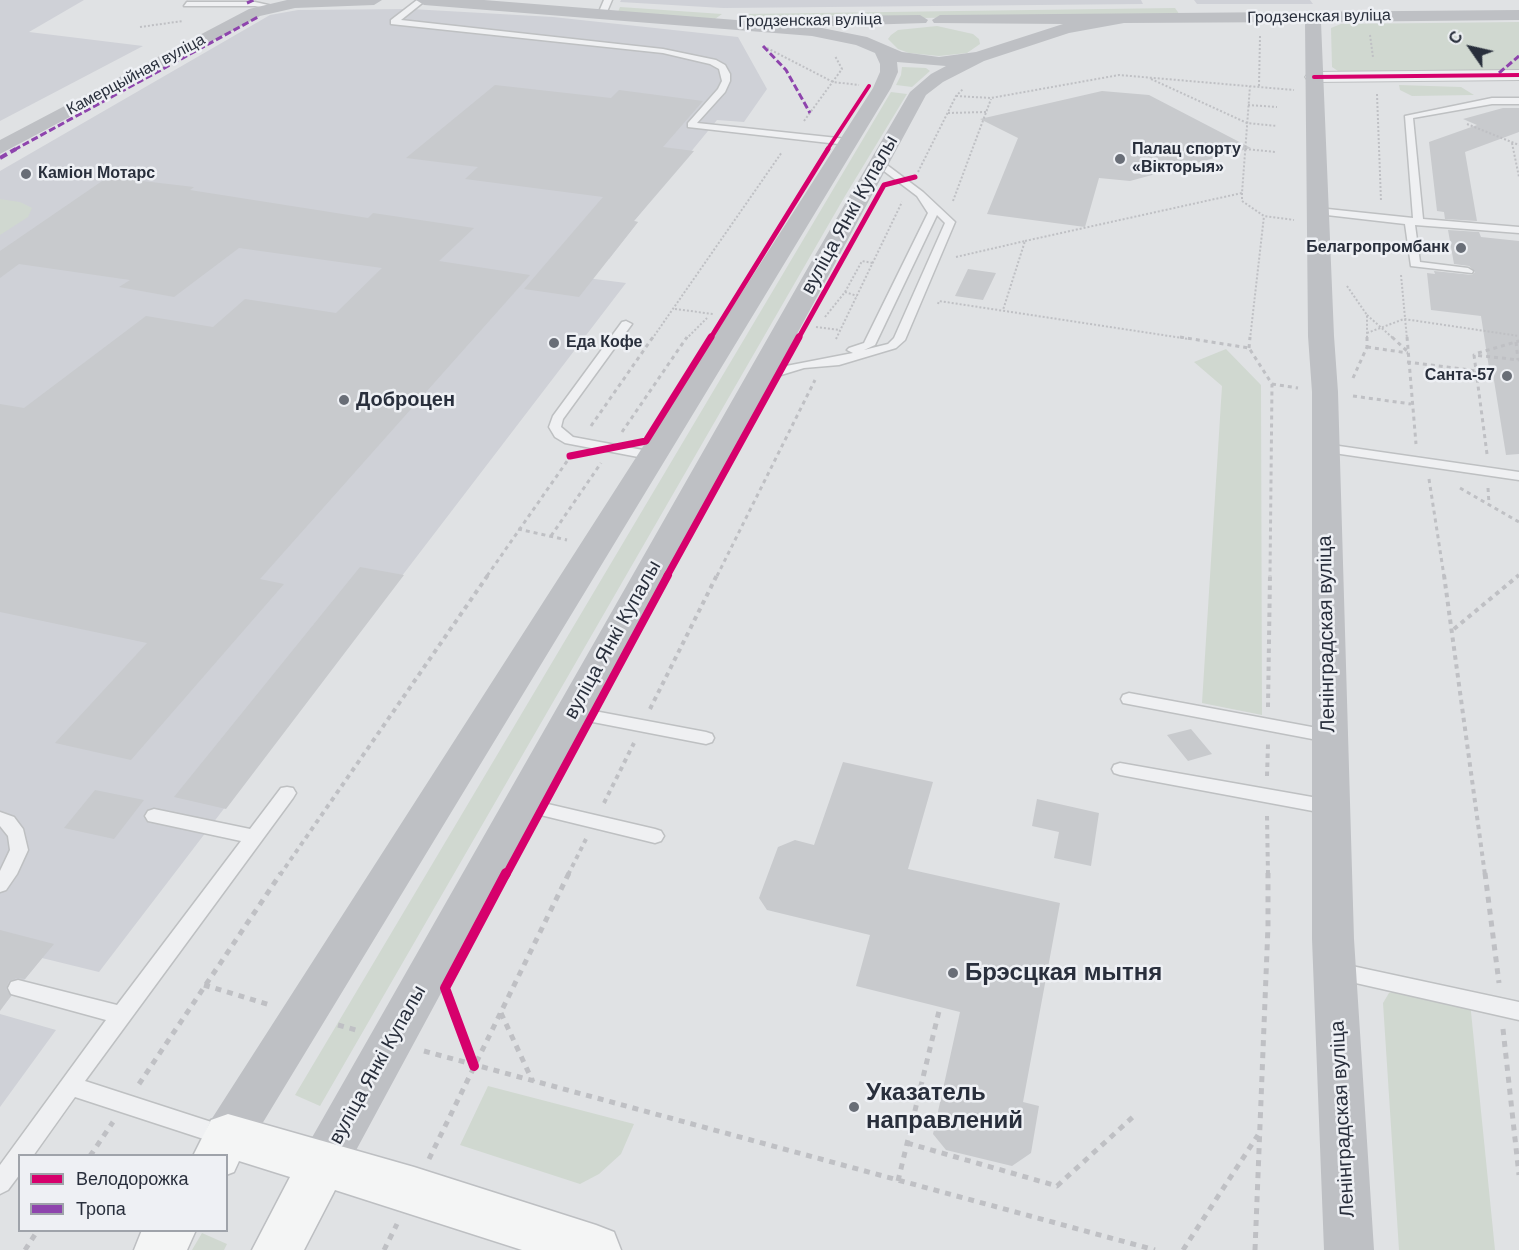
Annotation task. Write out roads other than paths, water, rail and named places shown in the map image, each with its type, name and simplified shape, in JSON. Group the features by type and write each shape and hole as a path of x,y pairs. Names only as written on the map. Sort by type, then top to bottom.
{"main road":[{"path":"273,7 309,2 374,0"},
{"name":"Гродзенская вуліца","path":"423,0 605,7 701,22 822,33 918,61 939,62 985,55 1066,28 1118,20"},
{"name":"Камерцыйная вуліца","path":"0,148 247,15 273,7"},
{"name":"Гродзенская вуліца","path":"940,20 1118,20 1313,25 1519,15"},
{"path":"878,48 871,38 875,31 886,26 920,20 940,20 972,25 993,35 997,41 997,47 985,55"},
{"name":"Гродзенская вуліца","path":"701,22 920,20"},
{"name":"Ленінградская вуліца","path":"1313,25 1325,448 1329,807 1349,1250"},
{"name":"вуліца Янкі Купалы","path":"222,1146 654,456 889,72 890,64 878,48"},
{"name":"вуліца Янкі Купалы","path":"277,1250 522,804 919,92 937,78 985,55"},
{"path":"222,1146 323,1164 414,1190 596,1250"},
{"path":"159,1250 170,1232"}],"street":[{"path":"1314,77 1519,75"}],"lane":[{"path":"423,0 394,22 663,51 713,62 722,67 726,74 726,81 722,90 691,125 847,142"},
{"path":"187,4 255,4 273,7"},
{"path":"1468,271 1415,264 1409,116 1492,101 1519,101"},
{"path":"824,361 839,361 892,346 899,340 950,222 912,184 884,166 881,160"},
{"path":"763,370 781,371 824,361 869,345 933,213 912,184"},
{"path":"1318,211 1519,230"},
{"path":"626,324 556,419 555,427 559,434 580,442 654,456"},
{"path":"1325,448 1422,465 1519,476"},
{"path":"1130,699 1328,736"},
{"path":"573,713 706,738"},
{"path":"1120,769 1329,807"},
{"path":"21,1154 287,793"},
{"path":"522,804 655,836"},
{"path":"154,816 254,837"},
{"path":"0,819 8,822 17,834 19,850 11,869 0,885"},
{"path":"1335,970 1510,1009"},
{"path":"18,987 121,1016"},
{"path":"70,1086 125,1104 222,1146"},
{"path":"0,1183 18,1159"}],"place":[{"name":"Палац спорту «Вікторыя»","path":"1120,159"},
{"name":"Каміон Мотарс","path":"26,174"},
{"name":"Белагропромбанк","path":"1461,248"},
{"name":"Еда Кофе","path":"554,343"},
{"name":"Санта-57","path":"1507,376"},
{"name":"Доброцен","path":"344,400"},
{"name":"Брэсцкая мытня","path":"953,973"},
{"name":"Указатель направлений","path":"854,1107"}]}
